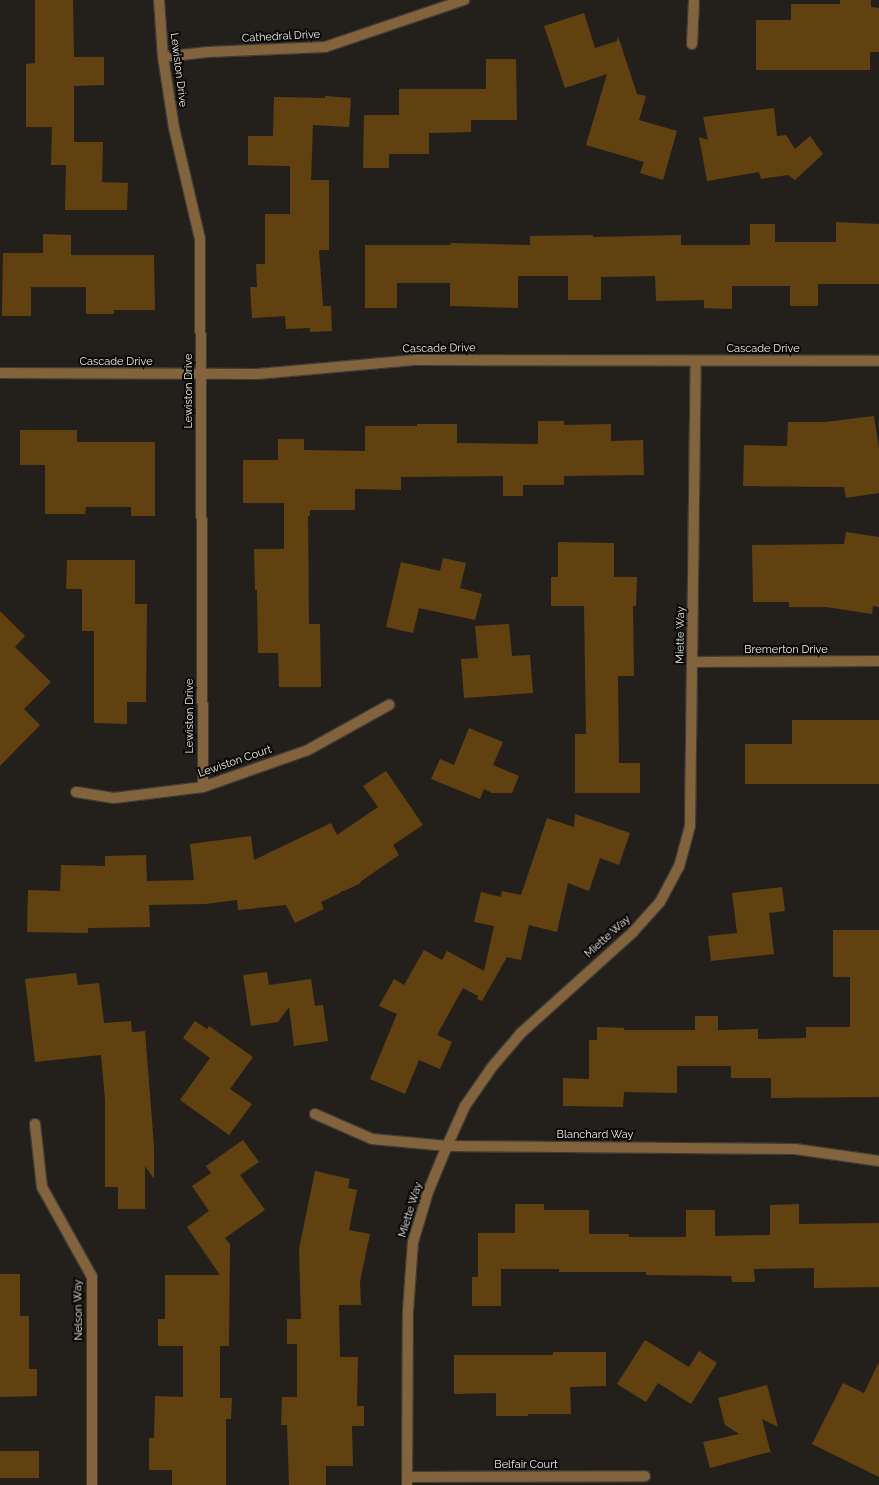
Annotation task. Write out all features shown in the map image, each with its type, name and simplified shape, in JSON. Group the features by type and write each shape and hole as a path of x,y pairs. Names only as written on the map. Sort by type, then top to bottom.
{"street":[{"name":"Lewiston Drive","path":"159,0 162,57 174,128 200,239 203,787"},
{"name":"Cathedral Drive","path":"162,57 208,52 325,47 464,0"},
{"path":"692,44 694,0"},
{"name":"Cascade Drive","path":"0,373 258,374 416,360 879,362"},
{"name":"Miette Way","path":"407,1481 408,1311 413,1242 428,1192 446,1146 465,1106 492,1067 521,1033 633,932 660,902 679,867 690,826 696,362"},
{"name":"Bremerton Drive","path":"693,662 879,661"},
{"name":"Lewiston Court","path":"76,792 114,798 203,787 308,750 389,705"},
{"name":"Blanchard Way","path":"315,1114 372,1139 446,1146 795,1149 879,1161"},
{"name":"Nelson Way","path":"35,1124 42,1187 92,1277 92,1485"},
{"name":"Belfair Court","path":"407,1481 645,1476"}],"building":[{"path":"35,0 73,0 74,57 104,57 104,85 74,86 74,142 103,142 102,182 128,183 127,210 65,210 66,165 51,165 52,127 26,127 26,64 35,63"},
{"path":"840,0 871,0 871,7 879,8 879,52 870,52 870,70 756,70 756,20 791,20 791,4 840,4"},
{"path":"584,13 595,48 617,41 618,36 637,94 646,96 639,120 677,131 663,180 640,173 644,162 586,145 607,74 565,88 544,26"},
{"path":"486,59 516,59 517,120 471,120 471,132 429,133 429,154 389,154 389,168 363,168 364,115 399,115 399,89 486,89"},
{"path":"325,96 351,98 349,127 313,125 311,180 329,180 329,250 319,250 323,306 331,306 332,331 310,332 310,328 286,329 285,316 252,318 250,287 257,287 256,264 265,264 265,214 290,214 290,166 248,165 248,136 273,136 274,97 325,98"},
{"path":"774,108 777,136 786,135 795,149 810,136 823,154 795,180 788,175 761,179 759,172 707,181 699,137 708,140 703,117"},
{"path":"836,222 879,224 879,284 818,284 818,306 790,306 790,286 732,286 732,309 704,308 704,300 656,301 655,276 601,277 601,300 568,300 568,276 518,276 518,308 450,306 450,283 397,283 397,308 365,308 365,245 451,245 451,243 530,245 530,236 593,235 593,237 681,235 681,245 750,245 750,224 775,224 775,242 836,242"},
{"path":"43,234 71,235 71,255 154,255 155,310 114,310 114,314 86,314 86,287 31,287 31,316 2,316 3,253 43,253"},
{"path":"874,416 879,449 879,493 846,498 844,487 743,486 744,445 787,446 788,422 825,422"},
{"path":"538,421 564,421 564,425 611,424 611,441 643,440 644,475 564,476 564,485 523,485 523,496 503,496 503,476 401,477 401,490 355,489 355,510 310,510 310,516 308,516 309,624 320,624 321,687 279,687 278,653 258,653 257,590 255,590 254,549 284,549 284,503 243,503 243,460 278,460 278,439 304,439 304,450 365,451 365,426 457,424 457,443 538,444"},
{"path":"20,430 77,430 77,442 155,442 155,516 131,516 131,507 86,507 85,514 45,514 45,465 20,465"},
{"path":"846,532 879,537 879,607 873,606 872,614 826,607 789,607 789,602 753,602 752,545 844,544"},
{"path":"558,542 614,543 614,577 637,577 636,606 633,606 634,676 618,676 619,763 640,763 640,793 575,793 575,734 586,734 584,606 551,606 551,577 558,577"},
{"path":"443,558 466,563 460,588 482,594 475,620 419,608 413,633 386,627 401,562 440,571"},
{"path":"67,560 135,560 135,604 147,604 146,702 127,702 127,724 94,723 94,631 82,631 82,589 66,589"},
{"path":"0,611 25,636 15,647 51,682 24,709 40,725 0,766"},
{"path":"509,624 512,656 530,655 533,693 464,698 461,659 478,658 475,626"},
{"path":"792,720 879,720 879,784 745,784 745,744 792,744"},
{"path":"469,728 503,742 493,765 519,776 512,793 492,793 484,789 480,799 431,779 440,759 454,765"},
{"path":"386,771 423,825 393,845 399,855 360,882 361,883 341,891 340,893 321,902 324,909 295,923 286,905 238,910 237,900 205,904 149,905 150,927 88,928 88,933 27,932 28,890 60,891 61,865 105,866 105,856 146,855 147,881 194,880 190,844 251,836 254,860 331,823 337,835 378,807 363,786"},
{"path":"575,814 630,833 619,865 600,858 589,891 568,883 557,932 529,925 521,960 507,957 482,1001 477,999 478,996 463,988 437,1035 452,1042 440,1069 419,1060 405,1094 370,1079 397,1014 379,1006 394,979 404,985 424,950 442,960 447,951 484,971 494,926 474,922 481,892 501,897 502,891 521,895 547,818 574,827"},
{"path":"782,887 785,911 769,913 774,954 711,961 708,936 737,933 732,893"},
{"path":"833,930 879,930 879,1097 771,1098 771,1078 731,1078 731,1066 677,1066 677,1093 624,1092 623,1107 563,1106 563,1078 589,1079 589,1040 597,1040 597,1027 624,1028 624,1030 695,1030 695,1016 718,1016 718,1030 758,1029 758,1039 806,1038 806,1027 850,1027 850,977 833,977"},
{"path":"267,972 269,985 311,979 315,1006 323,1005 328,1041 294,1046 289,1007 278,1022 251,1026 243,975"},
{"path":"76,973 78,985 99,983 104,1023 131,1021 132,1032 145,1031 154,1146 154,1179 145,1166 145,1209 118,1209 118,1187 105,1187 105,1100 101,1055 35,1062 25,979"},
{"path":"195,1021 207,1029 209,1026 253,1057 230,1089 252,1104 229,1135 180,1100 210,1058 183,1038"},
{"path":"243,1140 259,1162 240,1175 265,1210 225,1238 230,1244 229,1346 220,1346 220,1398 232,1398 231,1419 226,1419 226,1485 172,1485 172,1470 149,1470 149,1438 154,1438 155,1396 183,1397 183,1346 158,1346 158,1319 165,1319 165,1275 220,1275 187,1227 209,1211 192,1186 211,1173 206,1166"},
{"path":"315,1171 350,1179 348,1188 357,1190 349,1230 370,1234 360,1281 361,1305 339,1305 340,1357 358,1357 357,1406 364,1406 364,1426 352,1426 353,1466 326,1466 326,1485 289,1485 287,1425 281,1425 282,1397 297,1397 297,1344 287,1344 287,1319 301,1319 299,1249"},
{"path":"515,1204 544,1204 544,1210 589,1210 589,1234 629,1234 629,1237 686,1237 686,1210 715,1210 715,1236 770,1235 770,1205 799,1204 799,1224 879,1223 879,1287 814,1288 814,1268 754,1269 755,1282 732,1282 731,1276 646,1275 646,1272 559,1272 559,1269 501,1269 501,1306 472,1306 472,1277 478,1277 478,1233 515,1233"},
{"path":"0,1274 20,1274 20,1316 29,1316 29,1369 37,1369 37,1396 0,1397"},
{"path":"645,1340 689,1367 699,1351 717,1363 691,1404 658,1383 646,1402 617,1384"},
{"path":"553,1352 606,1352 606,1386 570,1387 571,1414 496,1416 496,1393 454,1394 454,1355 553,1355"},
{"path":"879,1362 879,1477 812,1444 843,1383 864,1393"},
{"path":"767,1385 778,1427 762,1419 771,1454 769,1452 710,1468 703,1442 739,1434 725,1425 718,1398"},
{"path":"0,1451 39,1451 39,1478 0,1478"}]}
